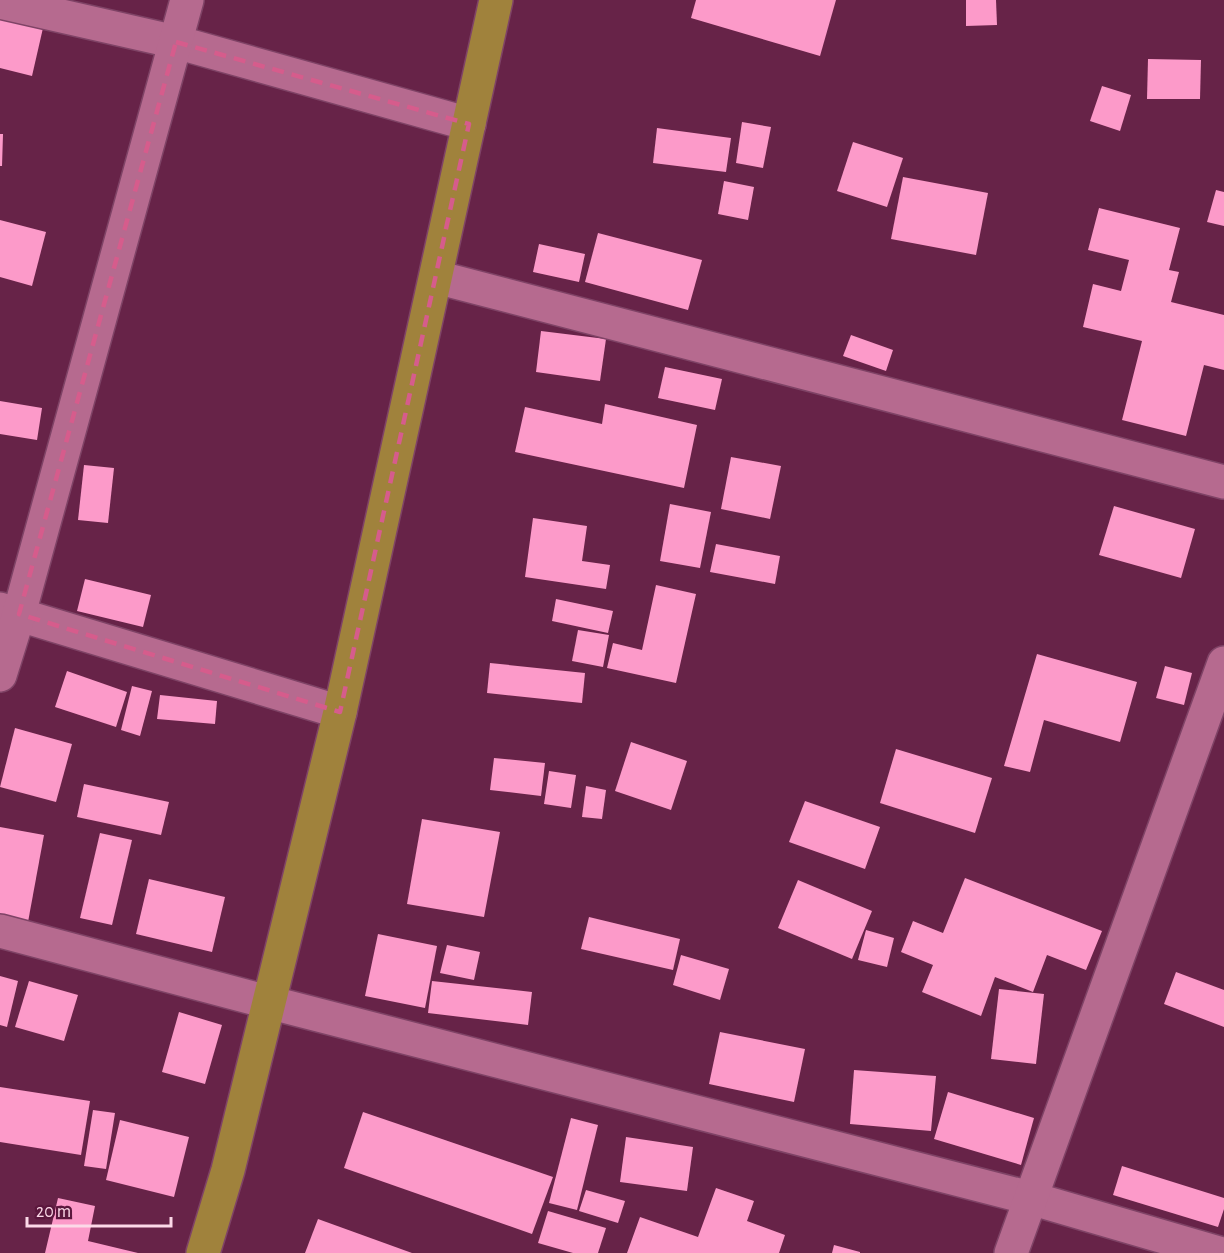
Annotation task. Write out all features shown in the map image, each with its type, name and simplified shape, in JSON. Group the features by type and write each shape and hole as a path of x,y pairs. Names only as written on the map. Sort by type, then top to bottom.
{"main road":[{"path":"203,1253 228,1170 340,712 496,0"}],"street":[{"path":"0,675 9,611 187,0"},
{"path":"0,2 176,42 469,124"},
{"path":"436,277 1224,482"},
{"path":"9,611 340,712"},
{"path":"1011,1253 1224,663"},
{"path":"0,931 1030,1198 1219,1253"}],"highlighted area":[{"path":"176,42 469,124 340,712 19,614"}],"building":[{"path":"696,0 836,0 820,56 691,18"},
{"path":"966,0 996,0 997,25 966,26"},
{"path":"0,18 43,28 32,76 0,68"},
{"path":"1148,59 1201,60 1200,99 1147,99"},
{"path":"1102,86 1131,95 1120,131 1090,121"},
{"path":"742,122 771,127 763,168 736,163"},
{"path":"657,128 731,138 726,172 653,163"},
{"path":"0,134 3,134 2,166 0,166"},
{"path":"853,142 903,158 887,207 837,191"},
{"path":"903,177 988,193 976,255 891,239"},
{"path":"724,181 754,187 748,220 718,214"},
{"path":"1216,190 1224,192 1224,226 1207,222"},
{"path":"1099,208 1180,228 1169,270 1179,272 1171,302 1224,315 1224,370 1204,365 1186,436 1122,420 1142,341 1083,327 1093,284 1121,291 1129,260 1088,250"},
{"path":"0,220 46,232 32,286 0,277"},
{"path":"598,233 702,260 688,310 585,282"},
{"path":"539,244 585,254 579,282 533,272"},
{"path":"541,331 606,339 600,381 536,372"},
{"path":"851,335 893,350 886,371 843,356"},
{"path":"665,367 722,379 715,410 658,398"},
{"path":"0,401 42,408 37,440 0,434"},
{"path":"605,404 697,425 684,488 515,452 525,407 602,424"},
{"path":"731,457 781,466 770,519 721,509"},
{"path":"84,465 114,468 108,523 78,520"},
{"path":"670,504 711,512 700,568 660,561"},
{"path":"1114,506 1195,529 1181,578 1099,555"},
{"path":"533,518 587,526 582,561 610,565 606,589 525,577"},
{"path":"716,544 780,556 775,584 710,572"},
{"path":"85,579 151,595 143,627 77,611"},
{"path":"656,585 696,594 676,683 607,668 613,643 642,650"},
{"path":"556,599 613,611 608,633 552,621"},
{"path":"578,630 609,635 603,667 572,661"},
{"path":"1037,654 1137,682 1120,742 1044,720 1030,772 1004,766"},
{"path":"490,663 585,673 582,703 487,693"},
{"path":"1165,666 1192,673 1184,705 1156,698"},
{"path":"67,671 127,692 116,727 55,707"},
{"path":"132,686 152,691 140,736 121,730"},
{"path":"160,695 217,701 215,724 157,719"},
{"path":"15,728 72,744 56,802 0,787"},
{"path":"631,742 687,761 671,810 615,791"},
{"path":"896,749 992,778 975,833 880,803"},
{"path":"494,758 545,763 541,796 490,790"},
{"path":"549,771 576,775 571,808 544,804"},
{"path":"84,784 169,802 161,835 77,817"},
{"path":"586,786 606,790 602,819 582,817"},
{"path":"805,801 880,827 865,869 789,842"},
{"path":"422,819 500,832 484,917 407,904"},
{"path":"0,827 44,835 28,922 0,917"},
{"path":"100,833 132,840 112,925 80,918"},
{"path":"965,878 1102,931 1086,970 1047,955 1033,992 995,977 981,1016 922,992 933,965 901,952 913,921 943,933"},
{"path":"149,879 225,897 212,952 136,934"},
{"path":"798,880 872,911 852,959 778,928"},
{"path":"589,917 680,939 673,970 581,949"},
{"path":"866,930 894,938 887,967 858,960"},
{"path":"378,934 437,946 425,1008 365,996"},
{"path":"447,945 480,952 474,980 440,973"},
{"path":"681,955 729,969 720,1000 673,985"},
{"path":"1176,972 1224,990 1224,1027 1164,1004"},
{"path":"0,976 18,981 7,1027 0,1025"},
{"path":"29,981 78,995 64,1041 15,1027"},
{"path":"432,981 532,992 528,1025 428,1013"},
{"path":"999,989 1044,994 1036,1064 991,1059"},
{"path":"179,1012 222,1025 205,1084 162,1072"},
{"path":"720,1032 805,1049 794,1102 709,1084"},
{"path":"854,1070 936,1076 931,1131 850,1124"},
{"path":"0,1087 90,1101 81,1155 0,1142"},
{"path":"948,1092 1034,1118 1021,1165 934,1139"},
{"path":"93,1110 115,1113 106,1169 84,1166"},
{"path":"363,1112 553,1177 532,1234 344,1168"},
{"path":"571,1118 598,1125 577,1210 549,1203"},
{"path":"120,1120 189,1137 174,1197 106,1180"},
{"path":"626,1137 693,1147 687,1191 620,1182"},
{"path":"1122,1166 1224,1198 1224,1209 1218,1227 1113,1195"},
{"path":"716,1188 754,1201 747,1221 785,1235 779,1253 627,1253 640,1217 698,1237"},
{"path":"586,1190 625,1201 618,1223 579,1211"},
{"path":"58,1198 95,1206 88,1241 138,1253 45,1253"},
{"path":"548,1211 606,1228 598,1253 573,1253 538,1243"},
{"path":"318,1219 412,1253 305,1253"},
{"path":"834,1245 860,1252 860,1253 832,1253"}]}
